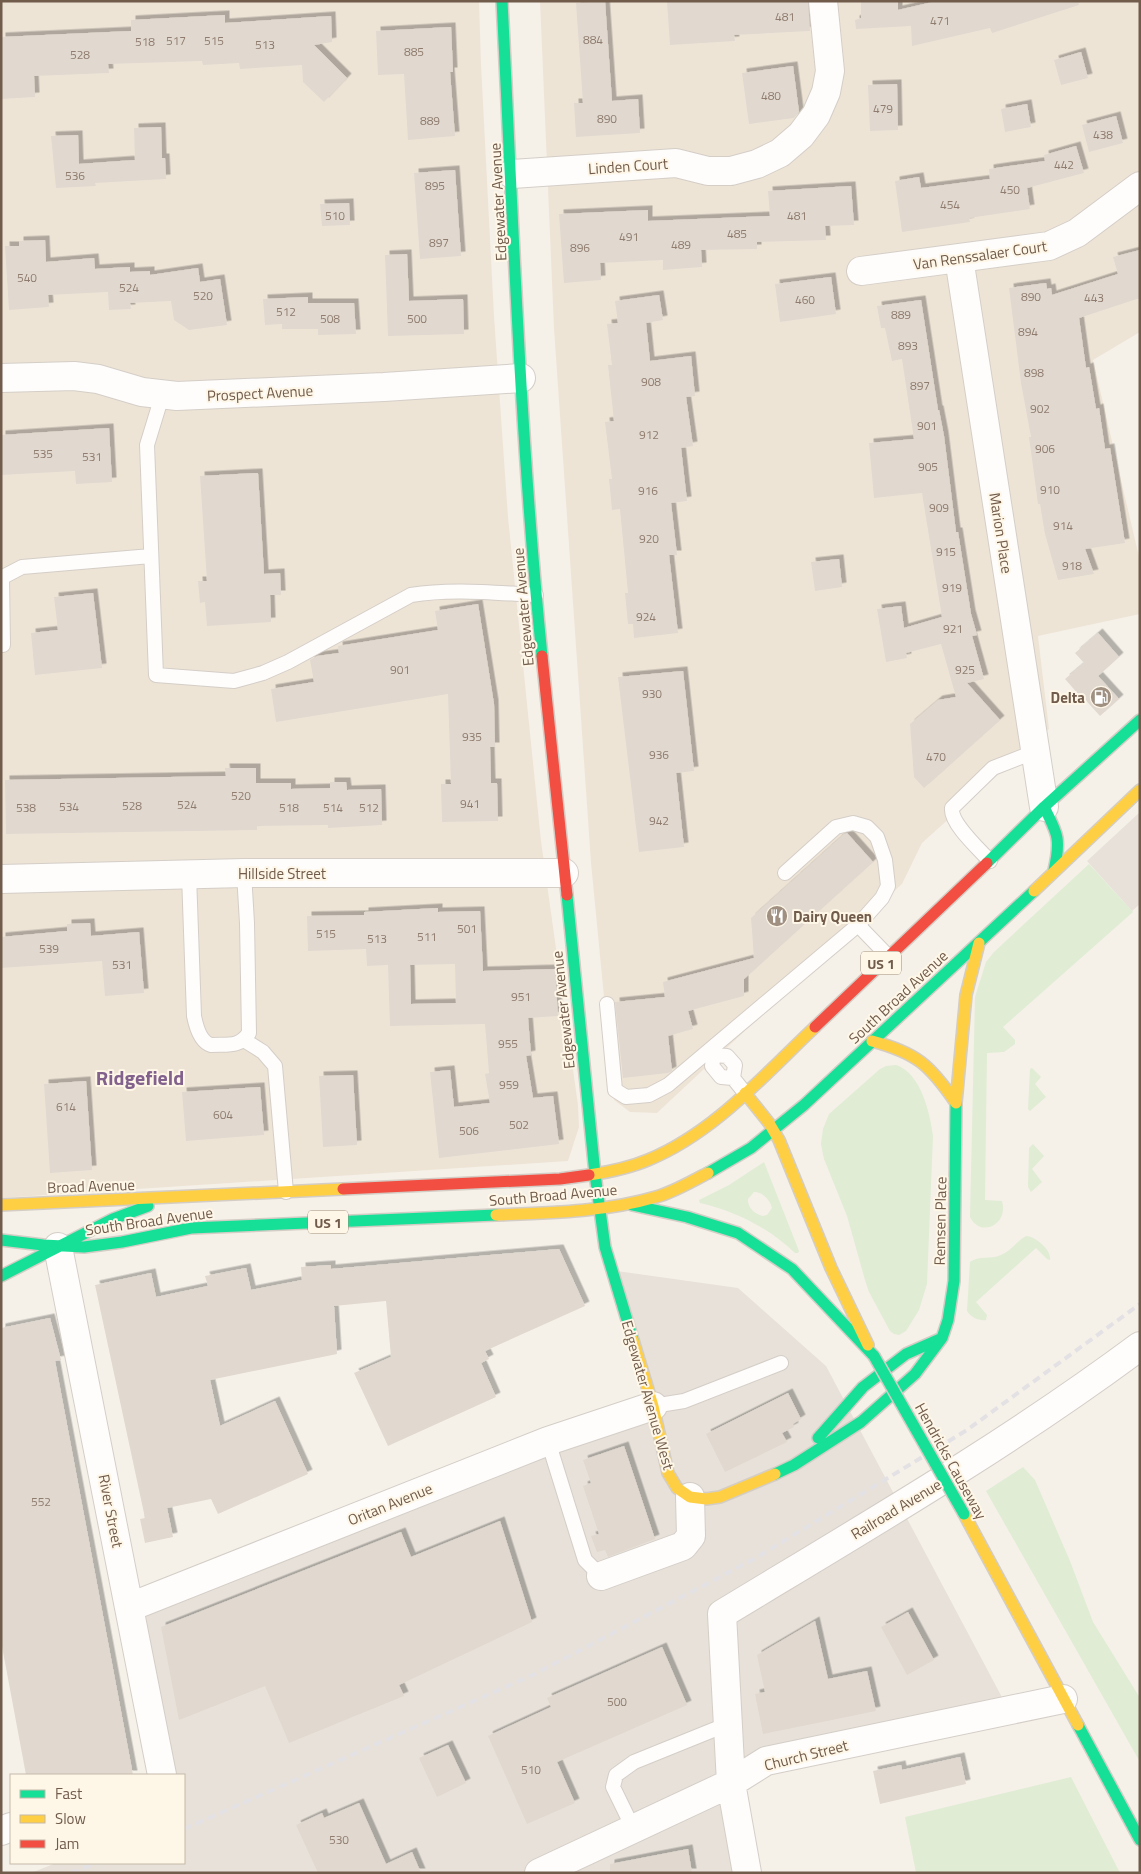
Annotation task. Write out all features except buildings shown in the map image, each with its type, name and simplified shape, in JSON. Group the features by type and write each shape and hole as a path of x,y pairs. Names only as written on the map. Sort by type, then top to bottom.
{"main road":[{"name":"Edgewater Avenue","path":"502,1 521,378 536,595 600,1208"},
{"name":"South Broad Avenue","path":"181,1198 560,1179 628,1167 657,1157 698,1132 745,1093 990,861 1044,807 1140,720"},
{"name":"South Broad Avenue","path":"58,1247 110,1244 165,1231 191,1228 556,1213 628,1204 658,1197 700,1178 740,1155 804,1105 872,1040 979,943 1140,790"},
{"path":"1044,807 1059,838 1054,870"},
{"name":"Remsen Place","path":"690,1497 720,1497 752,1485 794,1465 861,1422 915,1374 942,1338 948,1320 954,1281 956,1103 966,995 971,968 979,943"},
{"path":"872,1040 898,1047 914,1055 930,1069 956,1103"},
{"name":"Hendricks Causeway","path":"745,1093 774,1130 789,1160 831,1268 874,1356 964,1514 1140,1840"},
{"path":"1,1276 113,1219 142,1208 181,1198"},
{"name":"Broad Avenue","path":"1,1205 181,1198"},
{"path":"628,1204 687,1217 738,1233 792,1269 874,1356"},
{"name":"Edgewater Avenue West","path":"600,1208 604,1247 653,1406 668,1473 677,1488 690,1497"},
{"name":"US 1","path":"1,1240 58,1247"},
{"name":"Remsen Place","path":"794,1465 863,1387 906,1354 942,1338"}],"street":[{"name":"Linden Court","path":"512,174 676,163 708,171 731,171 757,164 780,153 801,135 816,115 826,92 830,71 823,1"},
{"name":"Van Renssalaer Court","path":"861,271 1040,249 1059,243 1077,233 1140,186"},
{"name":"Marion Place","path":"959,258 1044,807"},
{"name":"Prospect Avenue","path":"1,378 74,376 162,396 204,396 521,378"},
{"name":"Hillside Street","path":"1,879 189,887 564,872"},
{"name":"River Street","path":"58,1247 162,1774"},
{"name":"Railroad Avenue","path":"728,1724 722,1614 948,1477 1019,1431 1140,1346"},
{"name":"Oritan Avenue","path":"130,1607 548,1441 653,1406"},
{"path":"601,1576 683,1546 691,1536 690,1497"},
{"name":"Church Street","path":"539,1873 731,1782 766,1761 1063,1700"},
{"path":"728,1724 731,1782 747,1873"}],"lane":[{"path":"162,396 147,445 156,675 234,681 264,673 288,662 411,595 424,592 536,595"},
{"path":"3,645 1,578 22,568 151,556"},
{"path":"990,861 959,826 951,814 952,808 993,768 1034,752"},
{"path":"608,1004 615,1090 626,1097 649,1095 668,1085 712,1052 858,925 882,898 888,886 885,860 878,837 867,827 853,823 836,826 785,873"},
{"path":"245,886 249,1043"},
{"path":"189,887 196,1027 206,1044 249,1043 269,1058 274,1066 286,1192"},
{"path":"858,925 888,956"},
{"path":"712,1052 727,1056 735,1065 733,1078 745,1093"},
{"path":"653,1406 684,1401 781,1362"},
{"path":"548,1441 585,1560 601,1576"},
{"path":"633,1828 613,1787 616,1774 634,1762 728,1724"}],"shaded area":[{"path":"1,1 479,1 494,316 508,517 541,841 578,1105 579,1127 568,1161 1,1198"},
{"path":"540,1 1140,1 1140,332 1093,360 1140,561 1140,614 1038,636 1049,729 922,843 902,884 657,1113 630,1112 614,1100 591,863 554,329"},
{"path":"1140,812 1140,904 1132,911 1087,861"},
{"path":"617,1271 738,1288 826,1366 1004,1701 735,1763 751,1873 31,1873 54,1864 185,1864 185,1774 157,1774 128,1605 654,1397"}],"green space":[{"path":"1089,864 1133,912 1003,1027 1015,1040 1015,1044 1004,1052 987,1053 985,1200 1002,1201 1003,1209 998,1222 992,1226 980,1227 970,1217 975,997 986,962 994,952"},
{"path":"896,1065 905,1069 918,1085 927,1106 933,1136 927,1284 919,1310 906,1331 899,1335 890,1331 869,1292 847,1216 824,1159 821,1144 823,1129 829,1114 880,1069"},
{"path":"1032,1068 1041,1077 1035,1084 1046,1097 1030,1111 1028,1109 1030,1069"},
{"path":"1033,1144 1044,1156 1032,1169 1042,1182 1031,1192 1028,1187 1029,1148"},
{"path":"764,1162 799,1251 798,1253 795,1253 763,1228 739,1216 700,1203 699,1200 729,1185","holes":["754,1192 760,1193 768,1199 772,1208 767,1215 757,1214 749,1205 748,1199"]},
{"path":"1026,1236 1034,1238 1046,1248 1050,1260 1036,1248 976,1302 987,1315 986,1320 973,1317 967,1311 970,1262 1001,1255"},
{"path":"1023,1467 1035,1480 1070,1561 1093,1622 1140,1698 1140,1762 986,1491"},
{"path":"1071,1777 1120,1873 916,1873 905,1817"}],"railway":[{"path":"185,1829 535,1674 754,1559 967,1430 1140,1304"},
{"path":"71,1873 94,1864"}],"traffic: fast":[{"path":"502,1 528,493 542,656"},
{"path":"987,863 1044,807 1140,720"},
{"path":"1044,807 1057,837 1058,844 1054,870"},
{"path":"708,1173 751,1148 804,1105 1034,891"},
{"path":"567,895 595,1174 605,1247 633,1340"},
{"path":"775,1474 794,1465 861,1422 915,1374 942,1338 948,1320 954,1281 956,1103"},
{"path":"632,1205 687,1217 738,1233 792,1269 874,1356"},
{"path":"1,1276 113,1219 148,1206"},
{"path":"1,1240 84,1247 122,1242 191,1228 496,1215"},
{"path":"818,1438 863,1387 906,1354 940,1339"},
{"path":"874,1356 964,1514"},
{"path":"1078,1725 1140,1840"}],"traffic: slow":[{"path":"1034,891 1140,790"},
{"path":"956,1103 966,995 979,943"},
{"path":"589,1175 641,1163 672,1149 695,1135 737,1101 815,1027"},
{"path":"872,1041 900,1050 921,1062 938,1079 956,1103"},
{"path":"745,1093 769,1123 779,1140 831,1268 868,1345"},
{"path":"496,1215 577,1211 617,1206 656,1197 708,1173"},
{"path":"1,1205 343,1189"},
{"path":"633,1340 653,1406 668,1473 677,1488 690,1497 706,1499 720,1497 775,1474"},
{"path":"964,1514 1078,1725"}],"traffic: jam":[{"path":"542,656 567,895"},
{"path":"815,1027 987,863"},
{"path":"343,1189 560,1179 589,1175"}],"place":[{"name":"Delta","path":"1101,697"},
{"name":"Dairy Queen","path":"777,916"}],"district":[{"name":"Ridgefield","path":"140,1077"}]}
